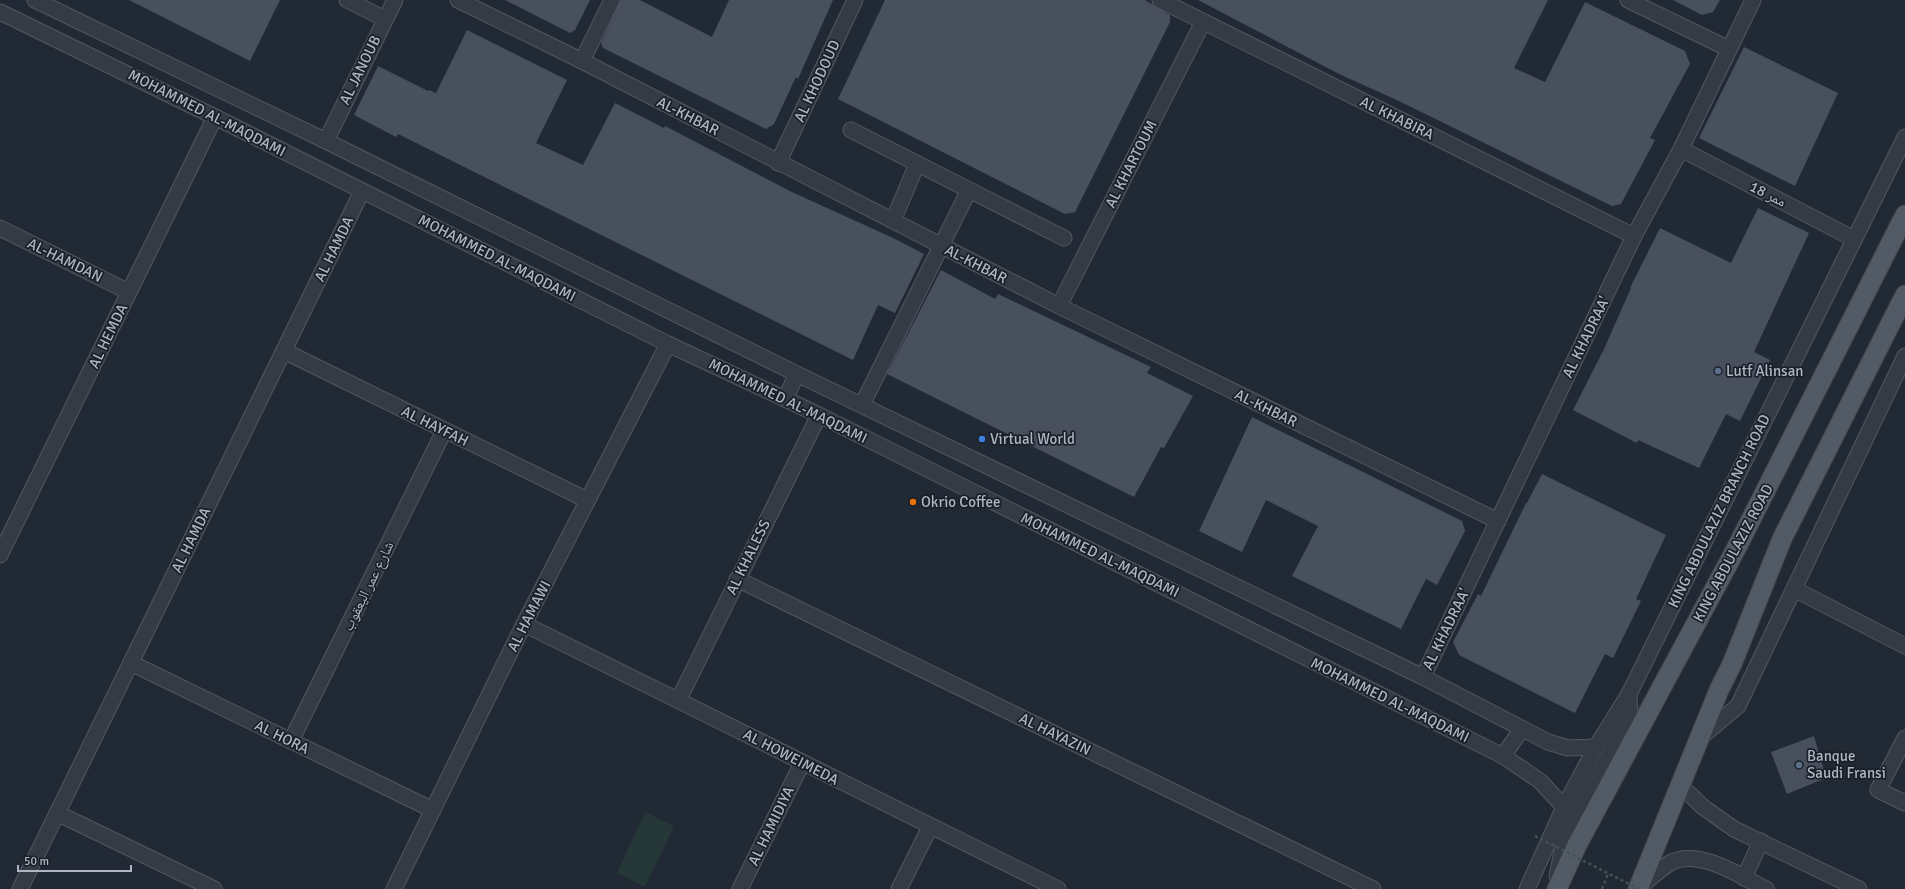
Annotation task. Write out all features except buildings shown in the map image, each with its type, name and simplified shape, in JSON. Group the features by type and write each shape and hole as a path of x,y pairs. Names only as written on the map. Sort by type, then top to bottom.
{"main road":[{"name":"KING ABDULAZIZ ROAD","path":"1557,889 1577,844 1736,549 1905,215"},
{"path":"1638,889 1719,690 1732,664 1782,539 1905,295"}],"street":[{"name":"MOHAMMED AL-MAQDAMI","path":"35,0 326,141 797,374 1423,677 1522,730 1548,742 1568,748 1596,747"},
{"path":"347,0 385,19"},
{"name":"AL JANOUB","path":"326,141 395,0"},
{"name":"AL-KHBAR","path":"458,0 582,61 941,247 1498,521"},
{"path":"582,61 612,0"},
{"name":"AL KHODOUD","path":"778,163 855,0"},
{"name":"AL KHABIRA","path":"1160,0 1634,236"},
{"path":"1628,0 1729,49"},
{"name":"AL KHADRAA'","path":"1423,677 1634,236 1681,149 1753,0"},
{"name":"MOHAMMED AL-MAQDAMI","path":"0,12 118,68 668,344 819,415 1503,756 1540,781 1564,807"},
{"name":"AL KHARTOUM","path":"1059,306 1203,22"},
{"path":"118,68 128,46"},
{"name":"AL HEMDA","path":"0,555 215,117"},
{"path":"851,130 1064,238"},
{"name":"KING ABDULAZIZ BRANCH ROAD","path":"1553,889 1566,832 1630,718 1629,694 1905,138"},
{"name":"ممر 18","path":"1681,149 1854,239"},
{"path":"893,221 917,164"},
{"path":"862,405 969,190"},
{"name":"AL HAMDA","path":"20,889 362,191"},
{"name":"AL-HAMDAN","path":"0,228 129,292"},
{"name":"AL HAMAWI","path":"397,888 433,810 524,624 668,344"},
{"name":"AL HAYFAH","path":"284,351 587,500"},
{"path":"1701,737 1738,706 1794,589 1901,374 1905,356"},
{"path":"785,399 797,374"},
{"name":"AL KHALESS","path":"679,699 819,415"},
{"name":"شارع عمر اليعقوب","path":"291,741 444,430"},
{"name":"AL HAYAZIN","path":"737,579 1364,887"},
{"path":"1794,589 1905,646"},
{"name":"AL HOWEIMEDA","path":"524,624 679,699 802,763 1058,889"},
{"name":"AL HORA","path":"131,663 433,810"},
{"path":"1527,889 1564,807 1596,747 1629,694"},
{"path":"1503,756 1522,730"},
{"path":"1905,738 1878,790 1905,803"},
{"name":"AL HAMIDIYA","path":"740,889 802,763"},
{"path":"1681,786 1703,806 1734,829 1859,889"},
{"path":"57,813 214,889"},
{"path":"899,889 930,827"},
{"path":"1744,878 1761,841"},
{"path":"1638,889 1672,862 1683,860 1707,860 1766,889"}],"path":[{"path":"1535,836 1638,889"},
{"path":"1602,889 1608,874"}],"shaded area":[{"path":"645,812 674,826 645,887 617,873"}],"place":[{"name":"Lutf Alinsan","path":"1718,371"},
{"name":"Virtual World","path":"982,439"},
{"name":"Okrio Coffee","path":"913,502"},
{"name":"Banque Saudi Fransi","path":"1799,765"}]}
